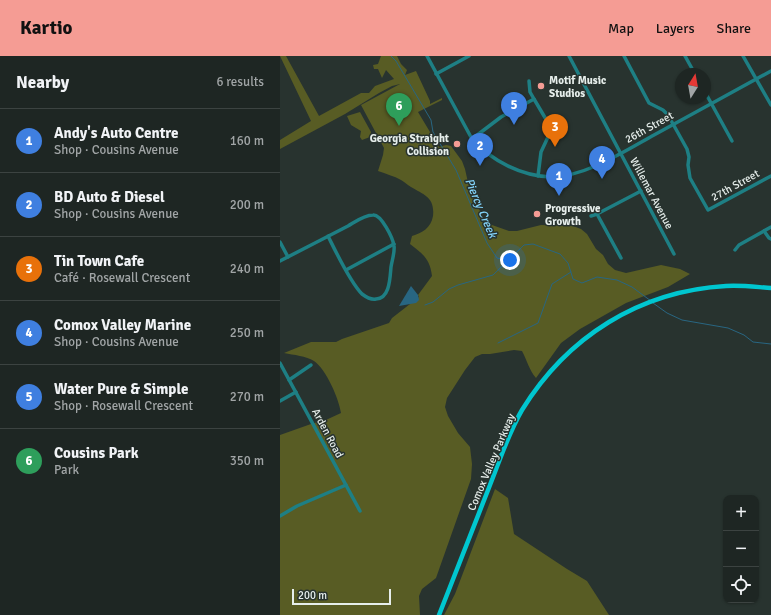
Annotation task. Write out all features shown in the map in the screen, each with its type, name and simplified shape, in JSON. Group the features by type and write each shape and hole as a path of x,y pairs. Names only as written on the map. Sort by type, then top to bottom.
{"main road":[{"name":"Comox Valley Parkway","path":"438,615 515,425 536,390 556,365 585,338 604,325 653,300 675,294 711,288 741,286 771,288"}],"street":[{"name":"26th Street","path":"427,56 472,139 491,156 503,164 522,172 538,176 552,177 578,173 620,153 709,104"},
{"path":"436,74 469,56"},
{"name":"Willemar Avenue","path":"569,56 674,254"},
{"path":"624,56 649,103 663,110 673,125"},
{"path":"685,56 692,68"},
{"path":"743,56 771,105"},
{"name":"26th Street","path":"711,103 771,71"},
{"path":"529,81 530,92 547,121 549,130 548,137 541,152 538,176"},
{"path":"472,139 501,117 534,99"},
{"path":"711,103 732,141"},
{"name":"27th Street","path":"673,125 687,149 690,178 708,210 771,176"},
{"path":"591,216 641,191"},
{"path":"280,261 368,215 374,214 379,217 394,244 387,292 383,297 378,300 370,299 363,295 346,270 328,236"},
{"path":"597,214 621,258"},
{"path":"735,250 739,245 771,227"},
{"path":"764,231 771,239"},
{"path":"280,242 288,257"},
{"path":"346,270 394,244"},
{"name":"Arden Road","path":"280,363 360,511"},
{"path":"289,380 311,365"},
{"path":"280,401 296,392"},
{"path":"280,516 297,506 346,485"}],"green space":[{"path":"280,56 286,56 319,116 361,93 369,93 375,86 394,79 386,70 382,78 378,69 374,69 373,65 378,64 381,56 397,56 401,64 407,70 405,75 416,71 430,104 442,98 442,100 418,112 439,147 446,145 451,146 462,161 469,187 485,220 492,225 509,231 517,231 541,225 573,226 581,229 587,234 596,249 615,270 626,273 661,265 680,269 690,274 668,287 626,303 580,329 561,343 536,378 522,351 514,350 482,354 475,357 447,398 445,407 448,416 458,433 470,447 472,464 471,479 436,578 422,589 419,596 420,615 280,615 280,435 328,419 341,413 338,400 327,377 319,365 307,358 284,353 311,342 336,342 389,323 392,318 419,297 418,295 432,276 431,270 425,257 410,244 412,236 423,232 428,227 432,220 433,210 428,197 393,176 378,171 384,148 361,105 400,84 392,86 379,93 345,114 280,149 280,140 311,121"},
{"path":"360,112 371,132 370,137 362,140 360,137 361,131 351,125 347,116"},
{"path":"495,489 508,498 514,534 587,581 609,615 444,615 455,594"}],"water":[{"path":"411,286 418,295 419,300 416,303 399,306"}],"waterway":[{"name":"Piercy Creek","path":"391,56 396,61 431,120 433,132 456,170 487,243 497,258 507,260"},
{"name":"Piercy Creek","path":"425,305 433,302 449,289 458,285 493,275 524,245 533,244 560,254 568,263 573,279 582,283 597,277 617,280 632,287 651,301"},
{"path":"498,343 538,323 552,284 571,272"},
{"name":"Piercy Creek","path":"653,303 667,313 682,320 728,328 744,335 753,342 771,344"}],"place":[{"name":"Motif Music Studios","path":"541,86"},
{"name":"Water Pure & Simple","path":"514,125"},
{"name":"Cousins Park","path":"399,126"},
{"name":"Georgia Straight Collision","path":"457,144"},
{"name":"Tin Town Cafe","path":"555,147"},
{"name":"BD Auto & Diesel","path":"480,166"},
{"name":"Comox Valley Marine","path":"602,179"},
{"name":"Andy's Auto Centre","path":"559,196"},
{"name":"Progressive Growth","path":"537,214"}]}
